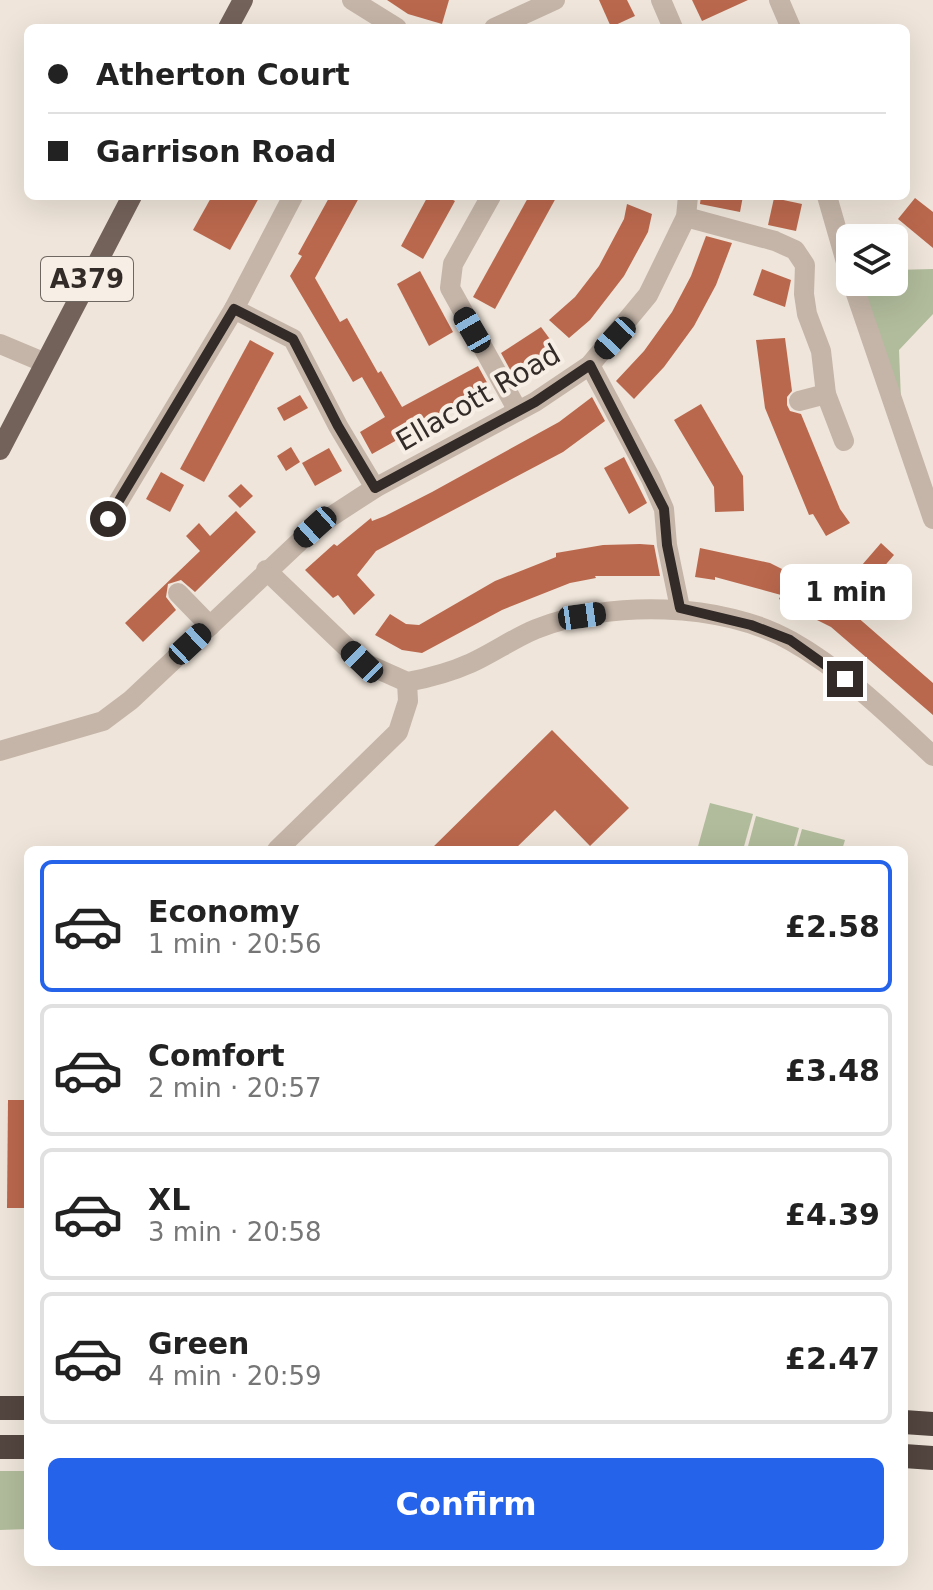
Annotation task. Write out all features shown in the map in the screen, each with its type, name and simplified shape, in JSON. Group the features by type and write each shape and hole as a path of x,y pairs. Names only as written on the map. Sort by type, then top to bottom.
{"highway":[{"path":"0,1408 24,1408"},
{"path":"908,1422 933,1424"},
{"path":"0,1447 24,1447"},
{"path":"908,1456 933,1458"}],"main road":[{"path":"230,24 243,0"},
{"name":"A379","path":"0,450 43,362 130,200"}],"street":[{"path":"352,0 391,24"},
{"path":"503,24 555,0"},
{"path":"661,0 671,24"},
{"path":"779,0 789,24"},
{"path":"108,519 234,309 291,200"},
{"path":"489,200 453,264 450,288 518,411"},
{"name":"Ellacott Road","path":"0,751 103,721 131,700 315,527 375,488 518,411 590,365 648,295 686,217 688,200"},
{"path":"828,200 836,227"},
{"path":"686,217 775,241 795,250 805,265 807,314 821,351 826,394 844,441"},
{"path":"856,296 894,413 933,519"},
{"path":"234,309 293,339 338,426 375,488"},
{"path":"0,344 43,362"},
{"path":"590,365 664,509 667,545 680,608"},
{"path":"799,401 826,394"},
{"path":"266,570 362,662 407,682 472,662 538,628 582,616 680,608 751,625 790,640 845,679 933,756"},
{"path":"178,593 210,626"},
{"path":"281,846 398,732 405,716 407,682"}],"green space":[{"path":"933,269 933,314 899,350 901,400 866,296 908,296 908,270"},
{"path":"710,803 753,814 744,846 698,846"},
{"path":"756,816 799,828 794,846 748,846"},
{"path":"802,829 845,840 843,846 797,846"},
{"path":"0,1471 24,1471 24,1529 0,1530"}],"building":[{"path":"387,0 449,0 442,24 408,14"},
{"path":"599,0 627,0 635,16 610,24"},
{"path":"692,0 748,0 702,21"},
{"path":"915,198 933,212 933,248 908,224 898,219"},
{"path":"210,200 258,200 230,250 193,230"},
{"path":"328,200 358,200 315,278 340,322 347,318 378,373 381,371 402,407 478,366 490,388 372,454 360,432 385,417 362,377 353,382 290,276 302,256 298,254"},
{"path":"426,200 455,201 423,259 401,246"},
{"path":"527,200 555,200 495,309 473,297"},
{"path":"700,200 742,200 740,212 700,204"},
{"path":"774,200 802,204 796,231 768,225"},
{"path":"627,204 652,214 648,232 624,276 590,320 569,338 549,320 575,297 599,266 624,219"},
{"path":"706,236 732,243 716,285 694,326 664,367 634,399 616,381 644,351 672,312 691,276"},
{"path":"762,269 791,280 785,307 753,295"},
{"path":"420,271 453,332 429,346 397,284"},
{"path":"541,327 558,350 513,375 501,353"},
{"path":"785,338 792,391 787,397 787,405 790,411 801,414 840,509 850,523 826,536 813,514 809,515 765,408 756,340"},
{"path":"250,340 274,353 204,482 180,469"},
{"path":"300,395 308,408 284,421 277,408"},
{"path":"592,397 605,421 563,452 376,551 357,575 375,595 354,615 338,595 333,598 305,570 334,544 337,546 371,518 372,521 385,516 432,492 559,422"},
{"path":"701,404 743,476 744,511 715,512 714,487 674,420"},
{"path":"291,447 300,462 286,471 277,456"},
{"path":"329,448 342,471 315,486 302,463"},
{"path":"624,457 647,503 629,514 604,468"},
{"path":"161,472 184,485 170,512 146,499"},
{"path":"241,484 253,496 240,508 228,496"},
{"path":"236,511 256,532 195,592 181,580 168,584 166,597 176,610 143,642 125,623 200,551 186,536 199,523 210,536"},
{"path":"881,543 894,555 875,577 862,565"},
{"path":"603,545 654,545 660,576 595,576 570,583 502,610 422,653 402,650 375,635 390,614 406,624 419,625 495,581 556,557 556,553"},
{"path":"700,548 770,563 808,582 795,607 779,599 781,595 715,577 715,580 695,577"},
{"path":"832,595 933,683 933,715 831,627 815,619"},
{"path":"552,730 629,808 590,846 555,810 518,846 434,846"},
{"path":"8,1100 24,1100 24,1208 7,1208"}],"route":[{"path":"108,519 234,309 293,339 338,426 375,488 535,402 590,365 664,509 667,545 680,608 751,625 790,640 845,679"}]}
